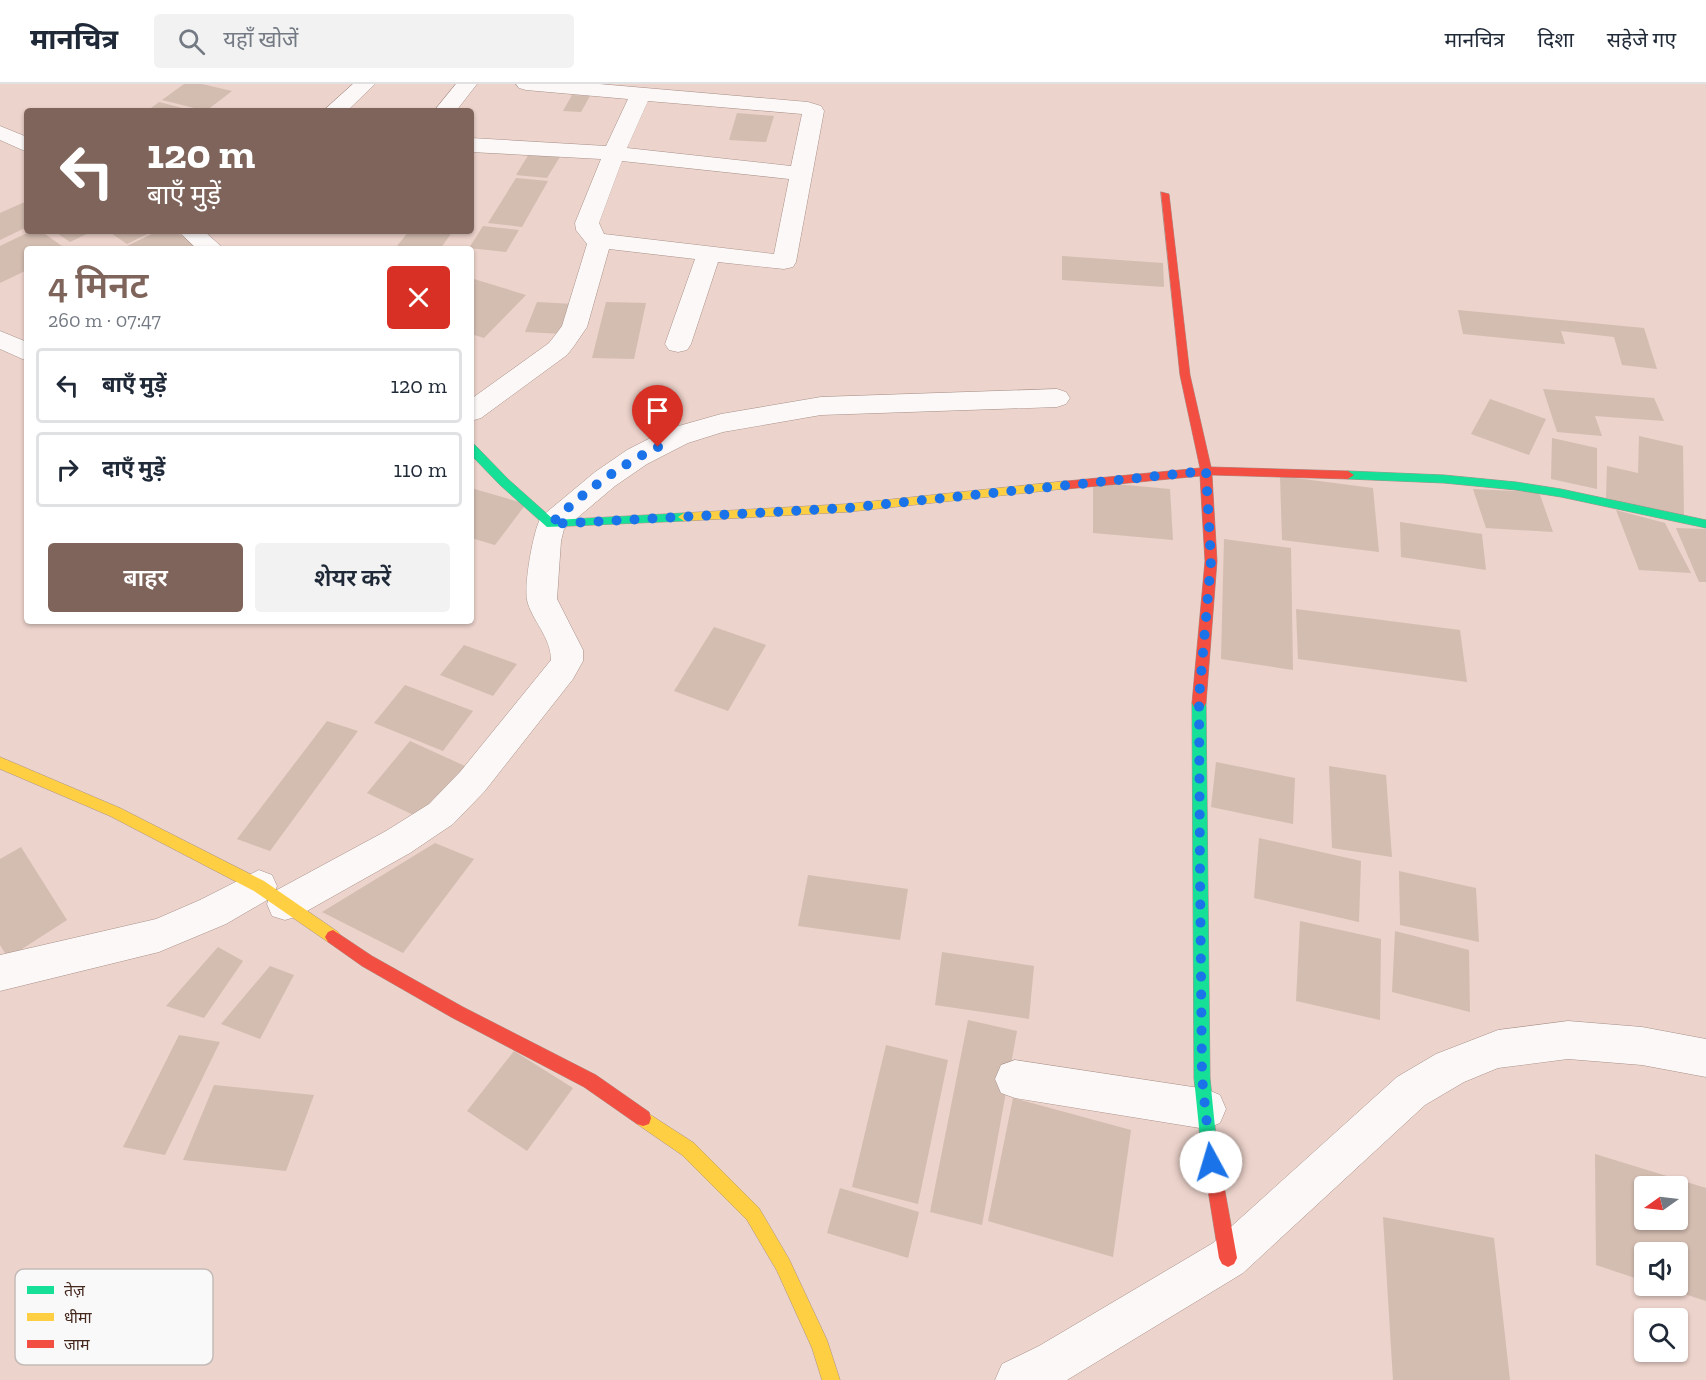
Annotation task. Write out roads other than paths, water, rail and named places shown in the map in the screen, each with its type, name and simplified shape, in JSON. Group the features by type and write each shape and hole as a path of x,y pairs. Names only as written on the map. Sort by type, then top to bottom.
{"street":[{"path":"337,108 365,84"},
{"path":"447,108 467,84"},
{"path":"526,84 642,94 811,109 813,116 784,262 599,241 588,230 587,223 614,153 642,94"},
{"path":"0,132 24,144"},
{"path":"474,145 614,153 801,174"},
{"path":"1164,194 1185,375 1206,471 1211,561 1199,698 1202,1078 1211,1162 1228,1258"},
{"path":"194,234 208,246"},
{"path":"474,410 558,349 565,340 574,327 599,241"},
{"path":"678,344 709,254"},
{"path":"0,339 24,351"},
{"path":"0,973 82,956 159,935 213,912 272,895 398,842 441,814 472,782 567,661 567,651 542,599 546,541 551,524 605,478 637,457 678,436 721,423 821,406 1056,398"},
{"path":"474,451 504,482 551,524 847,508 1206,471 1437,478 1511,485 1706,524"},
{"path":"0,763 115,812 272,895 367,961 457,1012 590,1082 688,1149 753,1214 783,1265 816,1336 831,1380"},
{"path":"1018,1380 1055,1362 1228,1258 1411,1091 1450,1068 1498,1049 1568,1040 1642,1046 1706,1058"},
{"path":"1015,1079 1206,1109"}]}
